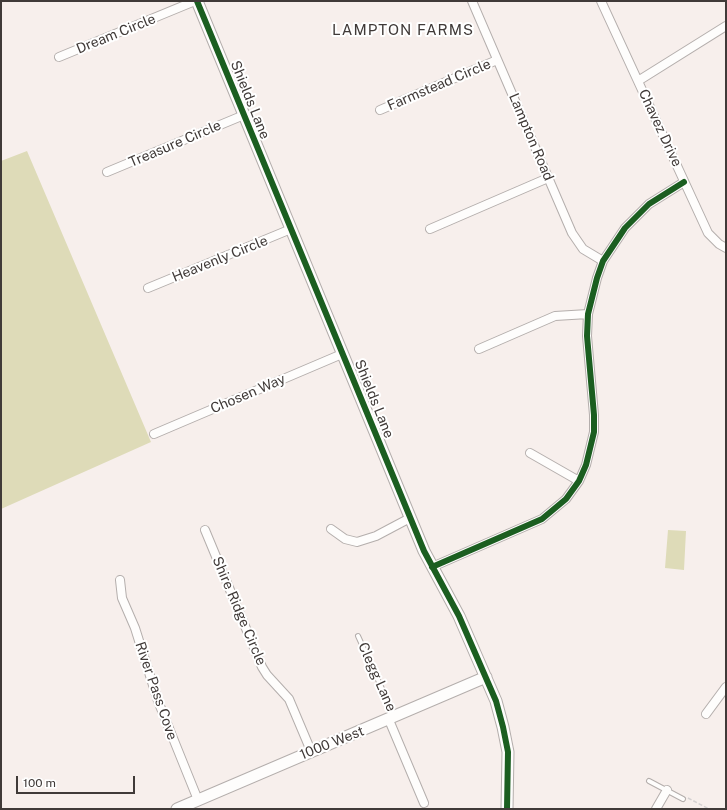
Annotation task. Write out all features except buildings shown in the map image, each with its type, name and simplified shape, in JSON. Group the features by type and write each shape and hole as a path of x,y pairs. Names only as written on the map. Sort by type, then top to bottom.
{"main road":[{"name":"Shields Lane","path":"196,1 410,518 432,567 454,606 486,677 500,714 506,739 508,766 507,809"},
{"name":"1000 West","path":"179,809 392,719 486,677"}],"street":[{"name":"Dream Circle","path":"59,57 196,1"},
{"name":"Lampton Road","path":"472,1 576,241 591,255 603,261"},
{"name":"Chavez Drive","path":"601,1 708,234 718,244 726,248"},
{"path":"638,81 726,26"},
{"name":"Farmstead Circle","path":"380,110 498,60"},
{"name":"Treasure Circle","path":"107,172 244,115"},
{"path":"430,229 548,178"},
{"path":"432,567 542,520 566,499 579,481 586,465 594,432 594,415 587,336 588,314 597,278 603,261 618,238 637,215 662,194 684,182"},
{"name":"Heavenly Circle","path":"148,288 291,230"},
{"path":"479,349 555,316 588,314"},
{"name":"Chosen Way","path":"154,434 342,354"},
{"path":"530,453 579,481"},
{"path":"331,529 345,539 357,542 376,536 410,518"},
{"name":"Shire Ridge Circle","path":"205,530 262,667 267,675 289,699 311,752"},
{"name":"River Pass Cove","path":"120,580 122,598 135,628 158,702 198,800"},
{"path":"706,714 726,687"},
{"path":"392,719 424,803"},
{"path":"656,809 667,790"}],"lane":[{"name":"Clegg Lane","path":"358,636 392,719"},
{"path":"649,781 683,799"}],"path":[{"path":"683,799 690,798 709,809"}],"shaded area":[{"path":"27,151 151,442 1,509 1,161"},
{"path":"668,530 686,531 684,570 665,568"}],"cycle path":[{"path":"197,1 424,551 459,616 496,701 508,752 507,809"},
{"path":"432,567 542,519 566,499 579,481 586,465 594,432 594,415 587,336 588,314 597,278 603,261 625,228 649,204 684,182"}],"district":[{"name":"LAMPTON FARMS","path":"403,30"}]}
